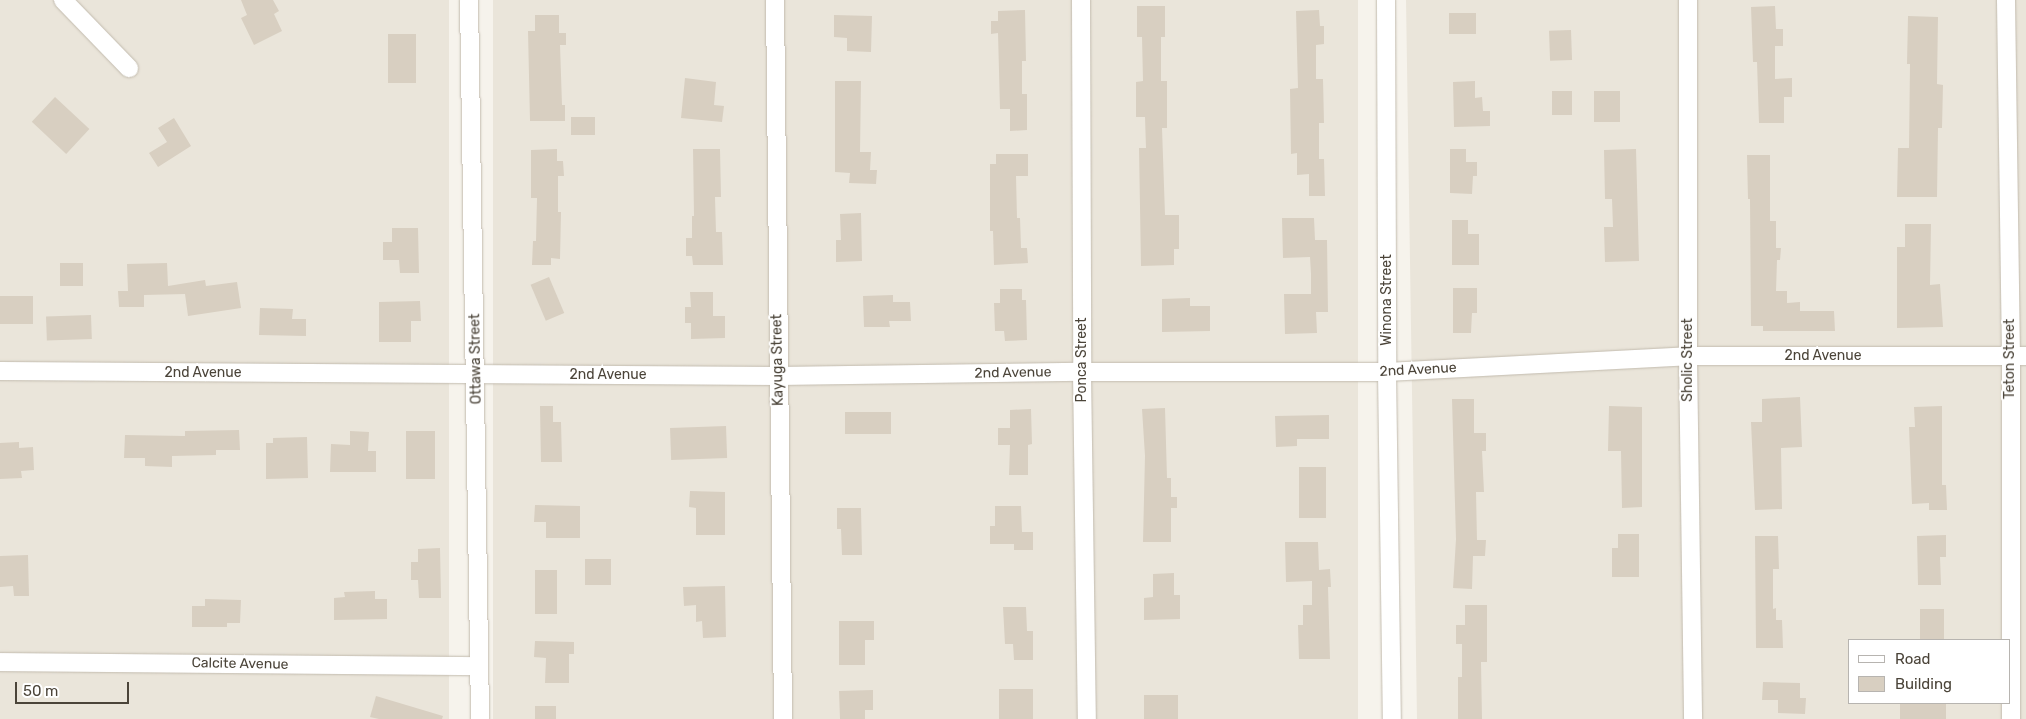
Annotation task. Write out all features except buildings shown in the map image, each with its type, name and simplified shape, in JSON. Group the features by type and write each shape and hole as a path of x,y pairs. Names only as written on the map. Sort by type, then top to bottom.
{"street":[{"path":"63,0 128,68"},
{"name":"Ottawa Street","path":"470,0 480,719"},
{"name":"Kayuga Street","path":"775,0 783,719"},
{"name":"Ponca Street","path":"1081,0 1082,372 1087,719"},
{"name":"Winona Street","path":"1386,0 1387,372 1392,719"},
{"name":"Sholic Street","path":"1688,0 1688,356 1693,719"},
{"name":"Teton Street","path":"2006,0 2018,356 2011,674"},
{"name":"2nd Avenue","path":"0,372 778,376 1082,372 1387,372 1688,356 2018,356"},
{"name":"Calcite Avenue","path":"0,662 479,666"},
{"name":"Teton Street","path":"2010,704 2010,719"}],"shaded area":[{"path":"0,0 449,0 449,719 0,719"},
{"path":"493,0 1358,0 1358,719 493,719"},
{"path":"1406,0 2026,0 2026,719 1417,719"}]}
